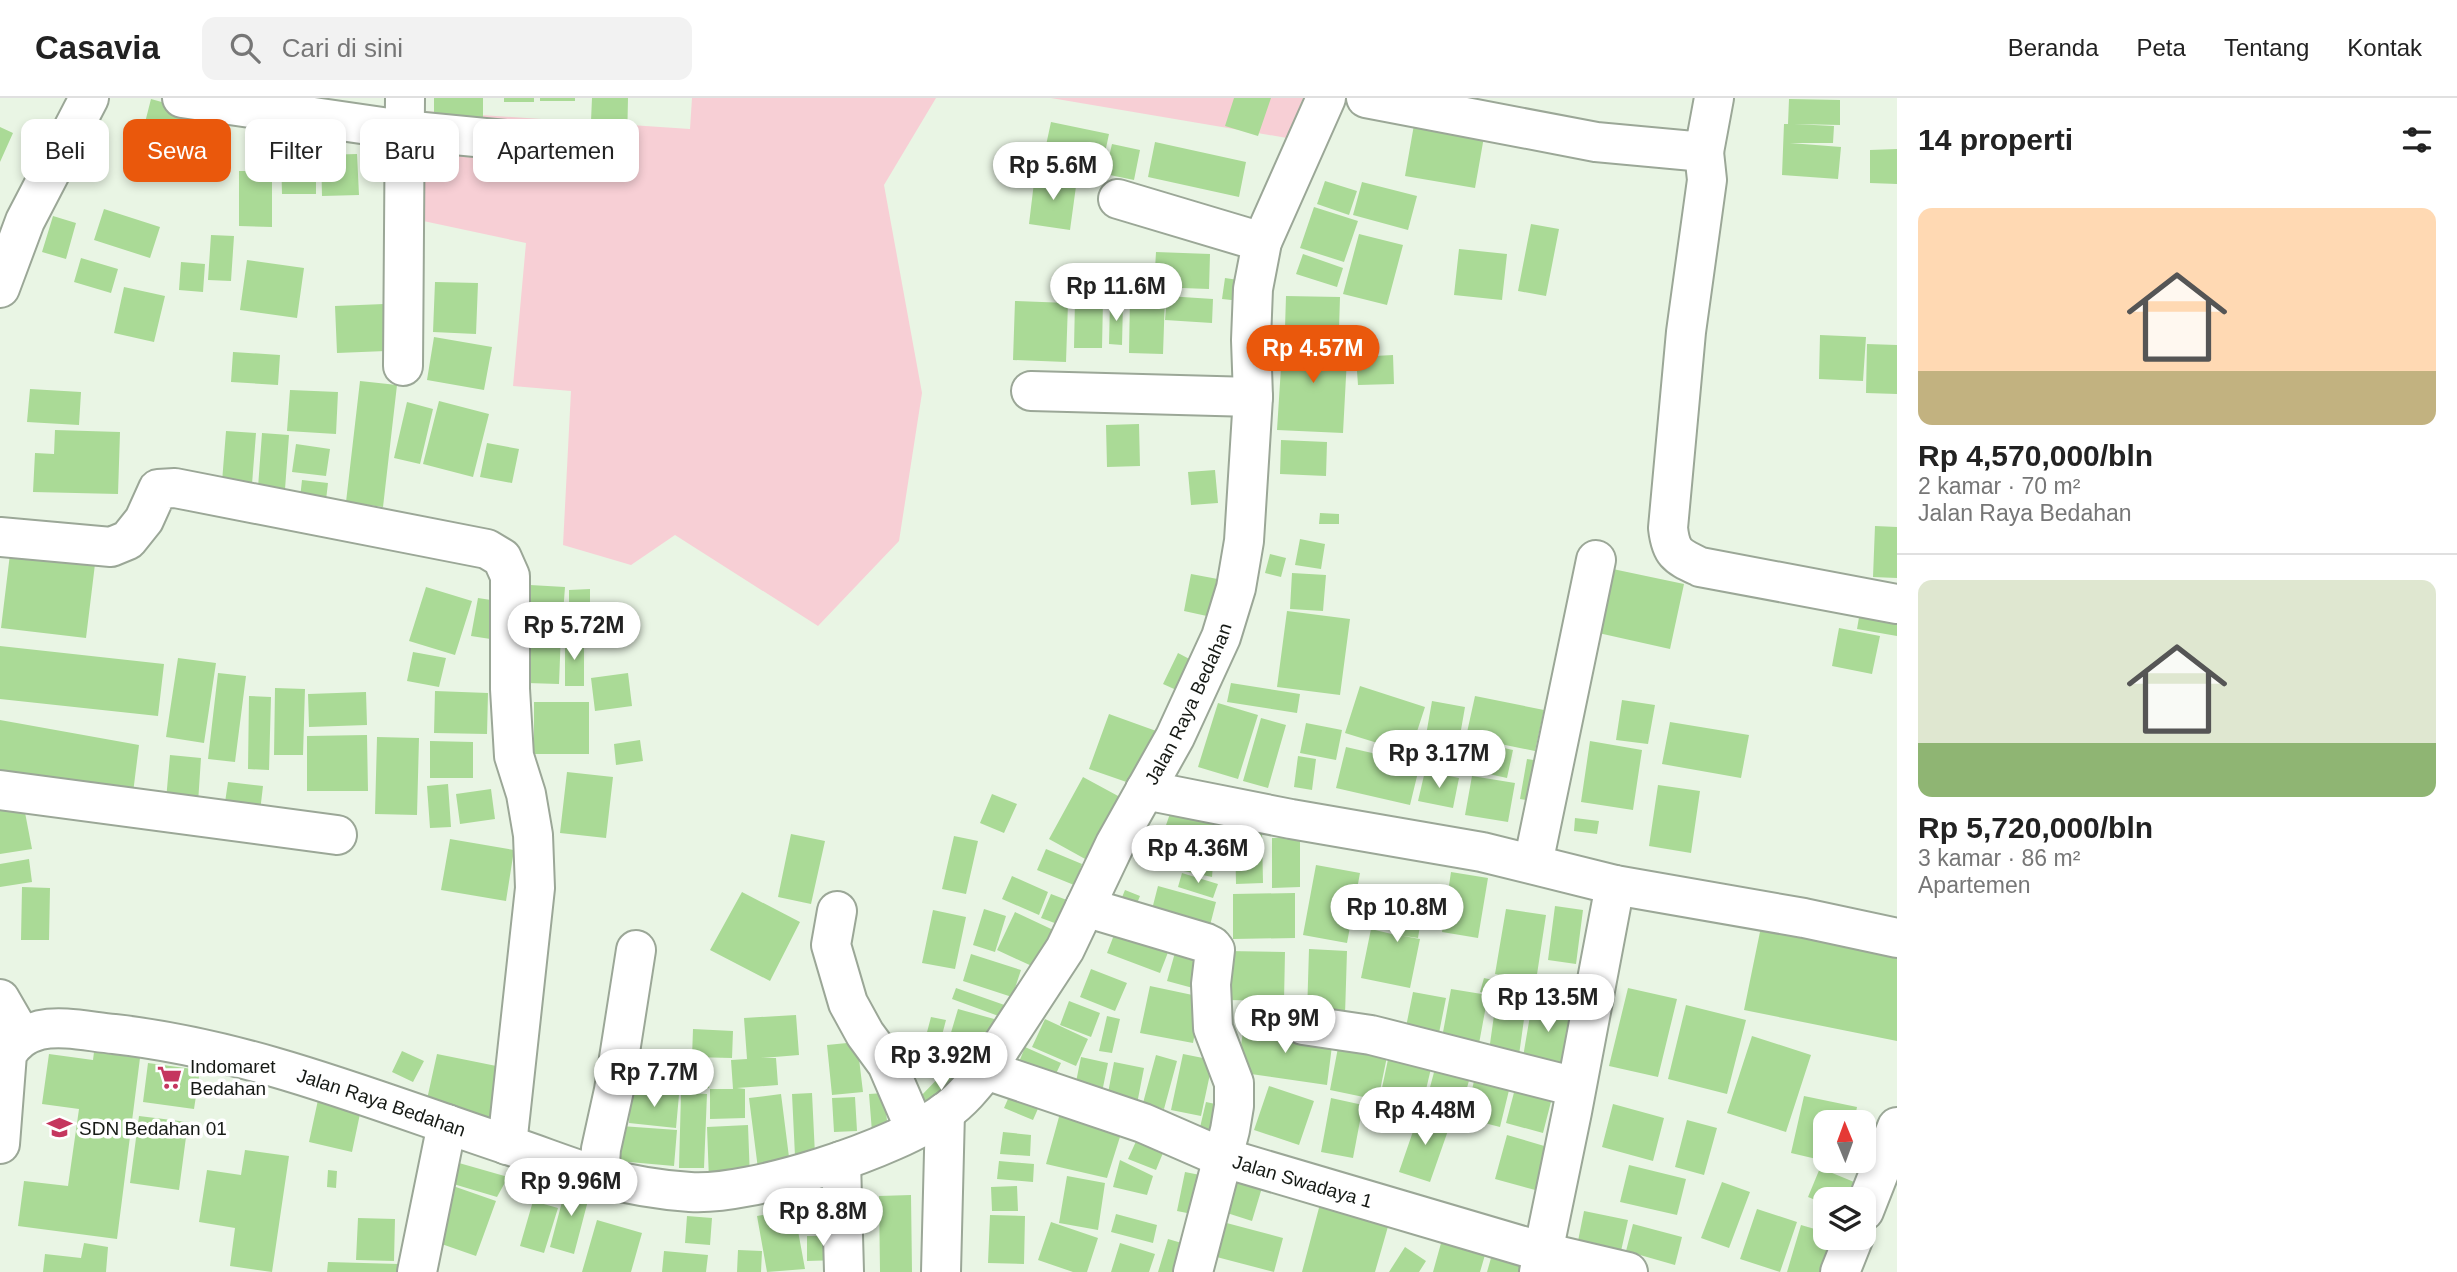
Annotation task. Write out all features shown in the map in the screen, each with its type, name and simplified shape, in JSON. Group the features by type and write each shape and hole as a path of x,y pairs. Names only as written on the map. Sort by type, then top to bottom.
{"street":[{"path":"0,288 12,217 89,98"},
{"path":"182,98 404,114 473,128"},
{"name":"Jalan Raya Bedahan","path":"22,1037 40,1030 56,1028 203,1048 279,1069 599,1176 660,1189 694,1192 732,1189 841,1161 930,1121 972,1087 986,1070 1065,949 1200,687 1221,637 1236,589 1244,541 1253,397 1253,289 1262,242 1326,98"},
{"path":"1366,98 1596,142 1704,152"},
{"path":"1714,98 1704,152 1707,180 1686,332 1668,528 1670,543 1676,555 1700,567 1897,604"},
{"path":"403,366 404,114"},
{"path":"1118,199 1262,242"},
{"path":"1031,391 1253,397"},
{"path":"0,537 111,547 128,540 144,520 158,489 175,488 487,549 502,558 510,576 510,689 514,756 526,794 533,835 535,888 507,1145"},
{"path":"1533,864 1596,560"},
{"path":"0,790 337,835"},
{"path":"1145,790 1291,819 1482,852 1615,885 1804,918 1897,938"},
{"path":"1541,1262 1615,885"},
{"path":"1085,907 1206,943 1215,950 1212,984 1213,1028 1234,1083 1234,1106 1193,1272"},
{"path":"837,911 831,945 848,1003 866,1034 930,1121 941,1272"},
{"path":"599,1176 601,1149 614,1090 636,950"},
{"path":"0,999 22,1037 13,1044 7,1054 0,1144"},
{"path":"1303,1025 1371,1035 1576,1087"},
{"name":"Jalan Swadaya 1","path":"986,1070 1143,1123 1222,1157 1541,1262 1628,1272"},
{"path":"417,1272 447,1124"},
{"path":"1874,1187 1897,1127"},
{"path":"841,1161 844,1272"},
{"path":"1840,1272 1849,1250"}],"shaded area":[{"path":"692,98 936,98 884,185 922,393 899,541 818,626 675,535 631,565 563,545 571,391 513,386 526,243 414,219 417,182 459,182 459,119 421,119 422,111 541,119 473,119 473,182 639,182 639,126 690,129"},
{"path":"1051,98 1303,98 1287,138"}],"building":[{"path":"434,98 483,98 483,118 434,116"},
{"path":"504,98 534,98 534,102 504,102"},
{"path":"540,98 575,98 575,101 540,101"},
{"path":"592,98 628,98 628,119 591,119"},
{"path":"1234,98 1271,98 1258,136 1225,126"},
{"path":"151,99 183,108 180,119 146,119"},
{"path":"1789,99 1840,100 1840,125 1794,124 1834,126 1833,143 1790,143 1841,147 1838,179 1782,175 1784,124 1788,124"},
{"path":"188,106 212,111 210,119 186,119"},
{"path":"247,116 296,118 296,119 247,119"},
{"path":"1415,119 1485,131 1475,188 1405,176"},
{"path":"1051,122 1109,134 1100,176 1042,164"},
{"path":"0,127 13,133 0,162"},
{"path":"1155,142 1246,162 1239,197 1148,177"},
{"path":"1112,144 1140,150 1134,180 1105,174"},
{"path":"1897,149 1897,184 1870,183 1870,150"},
{"path":"346,154 357,154 359,195 322,196 322,182 346,182"},
{"path":"239,171 245,171 245,182 272,182 272,227 239,226"},
{"path":"1035,174 1077,179 1070,230 1029,224"},
{"path":"1325,181 1357,191 1349,215 1317,204"},
{"path":"282,182 316,182 316,194 282,194"},
{"path":"1362,182 1417,196 1408,230 1353,215"},
{"path":"1314,207 1358,221 1344,262 1300,248"},
{"path":"104,209 160,227 150,258 94,240"},
{"path":"53,216 76,223 66,259 42,252"},
{"path":"1531,224 1559,229 1546,296 1518,291"},
{"path":"1359,234 1403,245 1387,305 1343,294"},
{"path":"211,235 234,236 231,281 208,280"},
{"path":"1459,249 1507,254 1502,300 1454,295"},
{"path":"1156,252 1210,254 1209,289 1154,287"},
{"path":"1303,254 1343,268 1337,287 1296,274"},
{"path":"81,258 118,269 111,293 74,282"},
{"path":"247,260 304,268 297,318 240,310"},
{"path":"181,262 205,264 203,292 179,290"},
{"path":"1225,278 1245,281 1241,301 1222,299"},
{"path":"435,282 478,283 476,334 433,332"},
{"path":"124,287 165,296 154,342 114,333"},
{"path":"1130,295 1165,296 1163,354 1129,353"},
{"path":"1167,296 1213,299 1212,323 1165,320"},
{"path":"1286,296 1340,297 1339,329 1285,328"},
{"path":"1075,300 1103,300 1102,348 1074,348"},
{"path":"1015,301 1068,303 1066,362 1013,360"},
{"path":"1110,302 1123,302 1122,345 1109,344"},
{"path":"384,304 386,351 337,353 335,306"},
{"path":"1820,335 1866,337 1863,381 1819,379"},
{"path":"1283,336 1348,339 1343,433 1277,430"},
{"path":"434,337 492,347 484,390 427,380"},
{"path":"1867,344 1897,345 1897,394 1866,393"},
{"path":"233,352 280,355 278,385 231,382"},
{"path":"1393,355 1394,384 1358,385 1356,357"},
{"path":"360,381 397,385 383,507 346,502"},
{"path":"30,389 81,392 79,425 27,422"},
{"path":"290,390 338,392 336,434 287,431"},
{"path":"439,401 489,414 473,477 423,464"},
{"path":"407,402 433,409 420,464 394,458"},
{"path":"1139,424 1140,466 1107,467 1106,425"},
{"path":"55,430 120,432 118,494 33,492 35,453 54,454"},
{"path":"226,431 256,433 251,497 221,495"},
{"path":"262,433 289,435 284,503 257,501"},
{"path":"1281,440 1327,442 1326,476 1280,474"},
{"path":"487,443 519,449 512,483 480,477"},
{"path":"296,444 330,449 326,476 292,472"},
{"path":"1215,470 1218,503 1191,505 1188,472"},
{"path":"302,480 328,483 326,500 300,498"},
{"path":"1320,513 1339,514 1339,524 1319,524"},
{"path":"1875,526 1897,527 1897,578 1873,577"},
{"path":"1300,539 1325,544 1321,569 1295,565"},
{"path":"10,554 95,564 86,638 1,628"},
{"path":"1270,554 1286,558 1281,577 1265,573"},
{"path":"1608,568 1684,584 1670,649 1594,632"},
{"path":"1292,573 1326,575 1323,611 1290,609"},
{"path":"1191,574 1223,580 1216,618 1184,611"},
{"path":"530,585 565,587 562,627 527,625"},
{"path":"426,587 472,601 455,655 409,641"},
{"path":"590,589 590,632 569,632 569,590"},
{"path":"478,598 504,602 497,640 471,636"},
{"path":"1862,600 1897,606 1897,636 1857,629"},
{"path":"1287,611 1350,619 1340,695 1277,687"},
{"path":"1839,628 1880,636 1872,674 1832,666"},
{"path":"530,631 561,632 559,684 527,683"},
{"path":"565,637 584,637 584,686 565,686"},
{"path":"0,646 164,664 158,716 0,699"},
{"path":"413,652 446,658 439,687 407,681"},
{"path":"1178,653 1197,663 1183,693 1163,684"},
{"path":"178,658 216,663 204,743 166,737"},
{"path":"218,673 246,676 235,762 208,759"},
{"path":"628,673 632,706 595,711 591,678"},
{"path":"1231,683 1300,694 1297,713 1227,702"},
{"path":"1360,686 1425,707 1410,753 1345,733"},
{"path":"275,688 305,689 303,755 274,755"},
{"path":"435,691 488,693 487,734 434,733"},
{"path":"366,692 367,725 309,727 308,694"},
{"path":"249,696 271,697 269,770 248,769"},
{"path":"1475,696 1544,710 1535,751 1466,737"},
{"path":"1622,700 1655,705 1648,744 1616,740"},
{"path":"1432,701 1465,707 1458,747 1425,741"},
{"path":"534,702 589,702 589,754 534,754"},
{"path":"1218,703 1258,715 1238,779 1198,767"},
{"path":"1109,714 1159,732 1138,786 1089,769"},
{"path":"1261,718 1286,725 1268,788 1243,781"},
{"path":"0,720 139,745 132,801 0,778"},
{"path":"1670,722 1749,735 1741,778 1662,764"},
{"path":"1306,723 1342,730 1336,760 1300,753"},
{"path":"367,735 368,791 307,791 307,736"},
{"path":"377,737 419,738 417,815 375,814"},
{"path":"640,740 643,761 616,765 614,744"},
{"path":"430,741 473,742 473,778 430,778"},
{"path":"1472,741 1513,750 1507,778 1466,769"},
{"path":"1590,741 1642,750 1633,810 1581,802"},
{"path":"1346,747 1420,764 1410,805 1336,788"},
{"path":"170,755 201,758 198,803 166,800"},
{"path":"1298,756 1316,759 1312,790 1294,787"},
{"path":"1527,759 1540,761 1532,801 1520,799"},
{"path":"1425,771 1459,778 1453,808 1418,801"},
{"path":"567,772 613,777 606,838 560,833"},
{"path":"1472,776 1515,783 1508,822 1465,815"},
{"path":"1083,777 1131,803 1096,865 1049,839"},
{"path":"228,782 263,786 259,820 223,816"},
{"path":"448,784 451,827 430,828 427,786"},
{"path":"1658,785 1700,791 1691,853 1649,846"},
{"path":"491,789 495,819 460,824 456,794"},
{"path":"992,794 1017,804 1004,833 980,823"},
{"path":"23,802 32,849 0,854 0,806"},
{"path":"1172,808 1223,825 1216,845 1165,828"},
{"path":"1575,818 1599,821 1597,834 1574,831"},
{"path":"1262,833 1263,883 1236,884 1235,834"},
{"path":"791,834 825,841 811,904 778,897"},
{"path":"1158,834 1214,851 1212,877 1146,863"},
{"path":"954,836 978,841 966,894 942,889"},
{"path":"1272,838 1300,838 1300,887 1272,888"},
{"path":"450,839 514,850 506,901 441,890"},
{"path":"1046,849 1082,864 1074,885 1037,870"},
{"path":"29,859 32,882 0,887 0,864"},
{"path":"1316,865 1360,873 1347,943 1303,935"},
{"path":"1451,872 1488,878 1478,938 1442,932"},
{"path":"1182,873 1218,884 1213,898 1178,887"},
{"path":"1012,876 1048,892 1039,915 1002,899"},
{"path":"1404,885 1426,889 1418,938 1398,935 1420,939 1410,988 1361,978 1371,929 1396,935"},
{"path":"1158,886 1216,902 1207,937 1149,921"},
{"path":"22,887 50,888 49,940 21,940"},
{"path":"1125,890 1140,896 1131,918 1116,912"},
{"path":"742,892 800,922 770,981 710,950"},
{"path":"1295,893 1295,938 1233,939 1233,894"},
{"path":"1051,894 1080,905 1071,929 1041,918"},
{"path":"1555,906 1583,910 1576,964 1548,960"},
{"path":"984,909 1006,916 995,952 973,945"},
{"path":"1506,909 1546,915 1536,981 1495,974"},
{"path":"933,910 966,917 955,969 922,963"},
{"path":"1015,912 1064,935 1047,973 997,950"},
{"path":"1119,922 1172,942 1160,973 1107,953"},
{"path":"1762,922 1897,949 1897,1041 1744,1010"},
{"path":"1178,942 1215,952 1204,991 1167,981"},
{"path":"1309,949 1347,951 1345,1015 1307,1014"},
{"path":"1227,951 1285,952 1284,1001 1226,1000"},
{"path":"971,954 1021,970 1012,997 963,981"},
{"path":"1091,969 1127,983 1115,1011 1080,997"},
{"path":"1484,978 1512,984 1509,998 1480,992"},
{"path":"1150,986 1202,997 1193,1043 1140,1033"},
{"path":"956,988 1019,1010 1015,1022 952,999"},
{"path":"1628,988 1677,999 1658,1077 1609,1066"},
{"path":"1451,989 1488,995 1478,1049 1441,1043"},
{"path":"1413,992 1446,998 1438,1038 1405,1032"},
{"path":"1069,1001 1100,1013 1091,1037 1060,1025"},
{"path":"1496,1001 1526,1005 1519,1055 1489,1051"},
{"path":"1532,1004 1572,1010 1563,1063 1523,1057"},
{"path":"1686,1005 1746,1020 1727,1094 1668,1079"},
{"path":"958,1009 1005,1022 997,1050 950,1036"},
{"path":"796,1015 799,1055 761,1058 776,1058 778,1085 737,1088 745,1089 745,1118 710,1119 710,1089 733,1089 731,1060 747,1059 744,1018"},
{"path":"1107,1016 1120,1019 1112,1053 1099,1051"},
{"path":"931,1017 946,1020 941,1039 926,1036"},
{"path":"1045,1019 1088,1039 1076,1066 1032,1047"},
{"path":"1244,1025 1333,1038 1327,1085 1237,1072"},
{"path":"693,1029 733,1031 732,1058 692,1057"},
{"path":"1752,1036 1811,1055 1786,1132 1727,1113"},
{"path":"1340,1037 1389,1047 1378,1100 1330,1090"},
{"path":"857,1042 863,1092 832,1095 827,1045"},
{"path":"924,1044 935,1050 927,1064 916,1059"},
{"path":"970,1047 984,1061 967,1079 953,1065"},
{"path":"1025,1047 1061,1063 1054,1078 1019,1062"},
{"path":"1390,1050 1433,1060 1424,1098 1382,1088"},
{"path":"402,1051 424,1061 413,1082 392,1072"},
{"path":"94,1052 140,1058 117,1239 18,1226 24,1181 68,1186 79,1109 42,1104 49,1054 93,1060"},
{"path":"437,1054 511,1069 499,1128 424,1113"},
{"path":"1183,1054 1213,1060 1201,1116 1171,1110"},
{"path":"1156,1055 1177,1061 1164,1109 1143,1103"},
{"path":"1081,1057 1108,1063 1101,1097 1074,1092"},
{"path":"682,1061 710,1062 709,1088 681,1088"},
{"path":"1437,1061 1472,1070 1459,1116 1425,1106"},
{"path":"1114,1062 1144,1068 1136,1109 1106,1103"},
{"path":"148,1063 200,1070 194,1109 143,1102"},
{"path":"946,1070 963,1086 937,1114 919,1098"},
{"path":"1476,1073 1511,1082 1500,1127 1465,1118"},
{"path":"1517,1081 1554,1090 1543,1133 1506,1123"},
{"path":"1015,1083 1044,1095 1033,1120 1004,1108"},
{"path":"1269,1086 1314,1101 1299,1145 1254,1130"},
{"path":"631,1091 679,1095 676,1128 629,1123"},
{"path":"681,1093 707,1094 704,1168 679,1168"},
{"path":"812,1093 815,1155 795,1156 792,1094"},
{"path":"884,1093 888,1130 872,1132 869,1094"},
{"path":"781,1094 790,1165 758,1169 749,1098"},
{"path":"1804,1096 1857,1107 1856,1110 1813,1110 1813,1158 1791,1153"},
{"path":"855,1097 857,1131 834,1132 832,1098"},
{"path":"1331,1098 1363,1105 1353,1158 1321,1152"},
{"path":"318,1100 361,1109 352,1152 309,1142"},
{"path":"1206,1102 1234,1108 1225,1146 1197,1140"},
{"path":"1613,1104 1664,1118 1653,1161 1602,1147"},
{"path":"1062,1106 1125,1121 1107,1178 1046,1164"},
{"path":"1420,1111 1451,1122 1430,1182 1399,1172"},
{"path":"139,1116 188,1122 179,1190 130,1183"},
{"path":"1687,1120 1717,1128 1704,1175 1675,1167"},
{"path":"748,1125 750,1179 709,1180 707,1127"},
{"path":"621,1126 677,1130 674,1166 618,1161"},
{"path":"1003,1132 1031,1135 1030,1156 1000,1154"},
{"path":"1507,1135 1551,1148 1539,1191 1495,1179"},
{"path":"1138,1137 1165,1148 1156,1170 1128,1159"},
{"path":"245,1150 289,1156 272,1272 230,1266 235,1228 199,1222 207,1170 241,1175"},
{"path":"1120,1160 1153,1176 1147,1195 1113,1187"},
{"path":"452,1161 508,1177 497,1197 450,1183"},
{"path":"999,1161 1034,1164 1033,1182 997,1179"},
{"path":"1629,1165 1686,1179 1677,1215 1620,1202"},
{"path":"328,1170 337,1171 336,1188 327,1187"},
{"path":"1185,1172 1210,1177 1202,1216 1177,1211"},
{"path":"1239,1173 1264,1181 1252,1221 1227,1213"},
{"path":"1818,1173 1832,1173 1859,1184 1858,1187 1813,1187 1813,1199 1808,1197"},
{"path":"1067,1176 1105,1183 1098,1230 1059,1223"},
{"path":"1722,1182 1750,1192 1729,1248 1701,1238"},
{"path":"567,1183 591,1189 574,1254 550,1247"},
{"path":"835,1184 837,1226 802,1228 799,1186"},
{"path":"453,1186 496,1201 476,1256 433,1241"},
{"path":"1017,1186 1018,1211 992,1211 991,1187"},
{"path":"911,1195 912,1272 880,1272 879,1196"},
{"path":"533,1201 558,1208 544,1253 520,1246"},
{"path":"1320,1204 1389,1223 1375,1272 1302,1272"},
{"path":"794,1209 805,1269 767,1272 757,1216"},
{"path":"1757,1209 1797,1222 1780,1272 1740,1259"},
{"path":"1584,1211 1628,1220 1619,1260 1576,1251"},
{"path":"1116,1214 1157,1225 1153,1243 1111,1232"},
{"path":"990,1215 1025,1216 1024,1264 988,1263"},
{"path":"687,1216 712,1218 710,1245 685,1243"},
{"path":"358,1218 395,1219 394,1261 356,1260"},
{"path":"597,1220 642,1233 631,1272 582,1272"},
{"path":"1219,1221 1283,1238 1274,1272 1209,1255"},
{"path":"1051,1222 1098,1238 1087,1272 1073,1272 1038,1260"},
{"path":"1633,1224 1682,1237 1675,1265 1626,1251"},
{"path":"1801,1225 1813,1228 1813,1250 1840,1250 1836,1272 1787,1272"},
{"path":"807,1236 838,1236 839,1260 807,1261"},
{"path":"1443,1236 1487,1248 1480,1272 1433,1272"},
{"path":"1168,1239 1192,1246 1184,1272 1158,1272"},
{"path":"84,1243 108,1247 106,1272 43,1272 45,1254 81,1258"},
{"path":"1120,1243 1155,1254 1149,1272 1111,1272"},
{"path":"1405,1247 1426,1261 1419,1272 1389,1272"},
{"path":"738,1250 762,1251 761,1272 737,1272"},
{"path":"664,1251 708,1255 706,1272 662,1272"},
{"path":"1491,1258 1536,1271 1536,1272 1487,1272"},
{"path":"328,1262 399,1264 399,1272 327,1272"}],"place":[{"name":"Indomaret Bedahan","path":"170,1077"},
{"name":"SDN Bedahan 01","path":"59,1128"}]}
